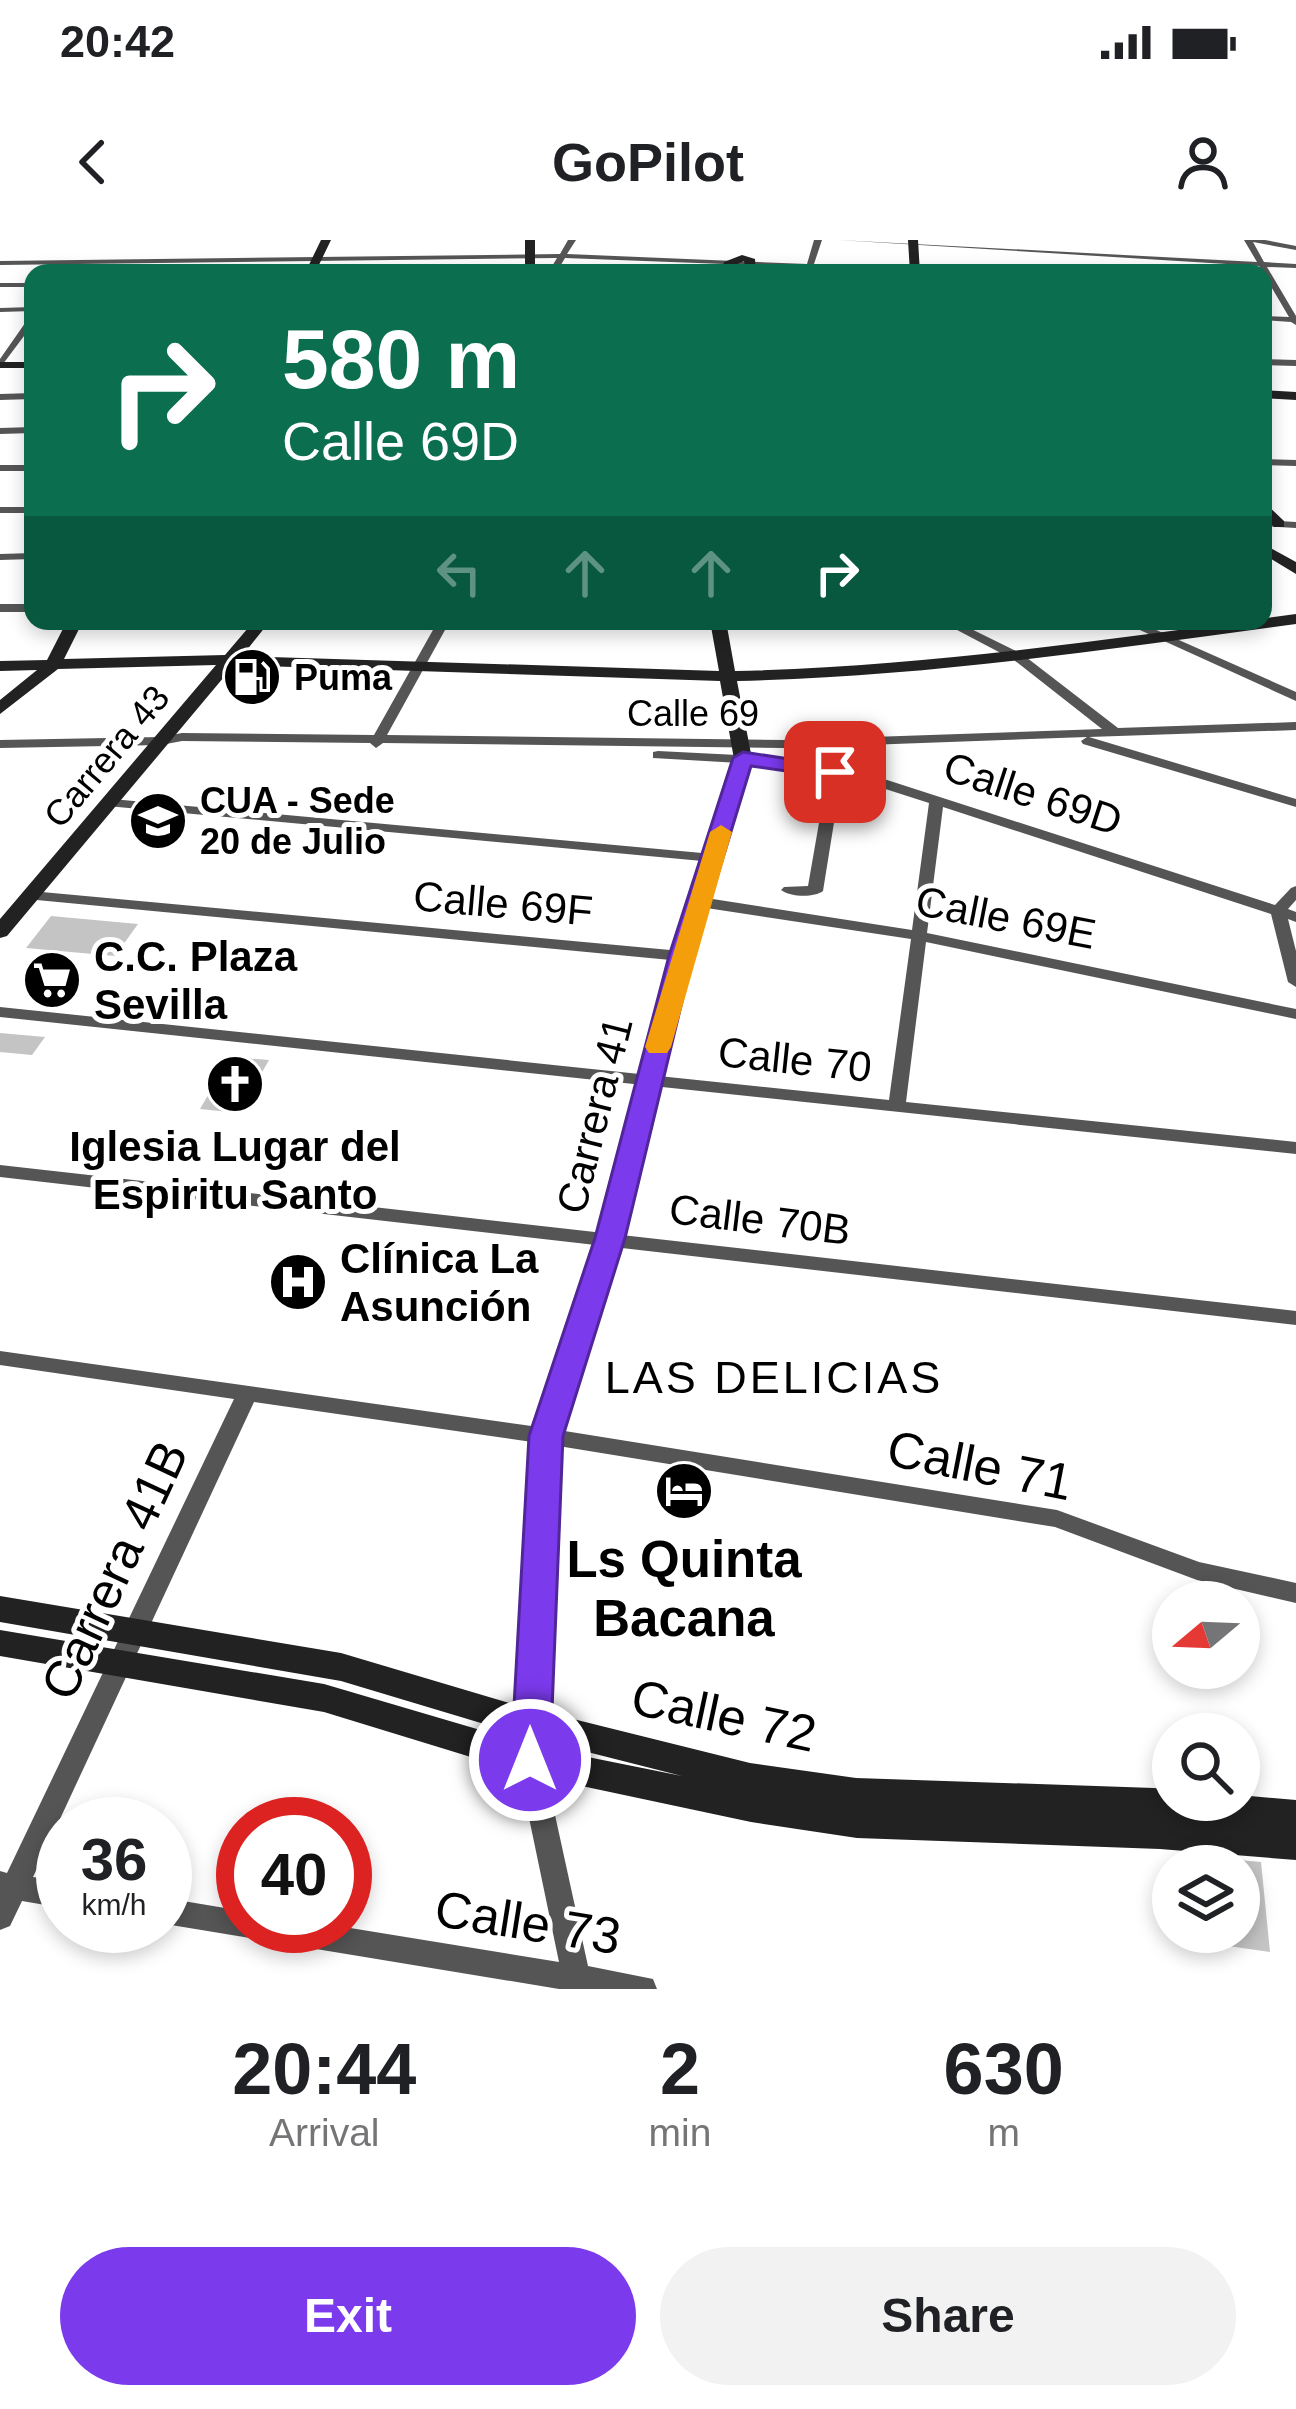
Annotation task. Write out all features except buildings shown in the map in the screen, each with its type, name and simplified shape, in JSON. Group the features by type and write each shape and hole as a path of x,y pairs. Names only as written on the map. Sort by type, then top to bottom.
{"street":[{"path":"313,264 326,240"},
{"path":"530,240 530,264"},
{"path":"558,264 572,240"},
{"path":"670,258 676,240"},
{"path":"746,263 747,240"},
{"path":"0,263 563,256 812,264 818,240"},
{"path":"842,240 1260,264 1250,240 1294,244"},
{"path":"1031,240 1038,264"},
{"path":"1147,240 1157,264"},
{"path":"71,262 80,251"},
{"path":"1272,284 1295,321"},
{"path":"1272,291 1296,292"},
{"path":"0,365 24,329"},
{"path":"0,336 24,336"},
{"path":"0,709 53,665 70,630"},
{"name":"Carrera 43","path":"0,932 254,630"},
{"path":"376,742 439,630"},
{"path":"719,630 743,751"},
{"path":"964,630 1018,658 1110,738 1296,726"},
{"path":"1146,630 1296,697"},
{"path":"0,666 226,660 725,676 816,674 1018,658 1232,630"},
{"name":"Calle 69","path":"0,744 376,742 743,751 784,744 1067,736 1110,738 1296,803"},
{"path":"782,764 766,753 784,744"},
{"name":"Calle 69D","path":"743,751 937,799 1296,917"},
{"name":"Carrera 41","path":"578,1984 530,1760 546,1436 610,1238 681,956 743,751"},
{"path":"789,890 815,891 835,772"},
{"path":"897,1106 937,799"},
{"path":"112,803 712,858"},
{"path":"1296,891 1278,911 1296,982"},
{"name":"Calle 69F","path":"31,896 681,956"},
{"name":"Calle 69E","path":"700,902 916,935 1296,1014"},
{"name":"Calle 70","path":"0,1012 1296,1148"},
{"name":"Calle 70B","path":"0,1171 1296,1318"},
{"name":"Calle 71","path":"0,1358 546,1436 1057,1520 1197,1571 1296,1593"},
{"name":"Carrera 41B","path":"0,1917 7,1885 248,1392"},
{"name":"Calle 72","path":"0,1609 530,1760 751,1806 857,1822 1160,1833 1296,1844"},
{"name":"Calle 72","path":"0,1642 127,1647 341,1666 530,1723 750,1778 856,1794 1154,1804 1296,1816"},
{"name":"Calle 73","path":"372,1947 578,1984 643,1989"}],"slow traffic":[{"path":"658,1047 721,832"}],"place":[{"name":"Puma","path":"252,677"},
{"name":"CUA - Sede 20 de Julio","path":"158,821"},
{"name":"C.C. Plaza Sevilla","path":"52,980"},
{"name":"Iglesia Lugar del Espiritu Santo","path":"235,1084"},
{"name":"Clínica La Asunción","path":"298,1282"},
{"name":"Ls Quinta Bacana","path":"684,1491"}],"district":[{"name":"LAS DELICIAS","path":"774,1377"}],"route":[{"path":"530,1760 546,1436 610,1238 681,956 743,758 835,772"}]}
